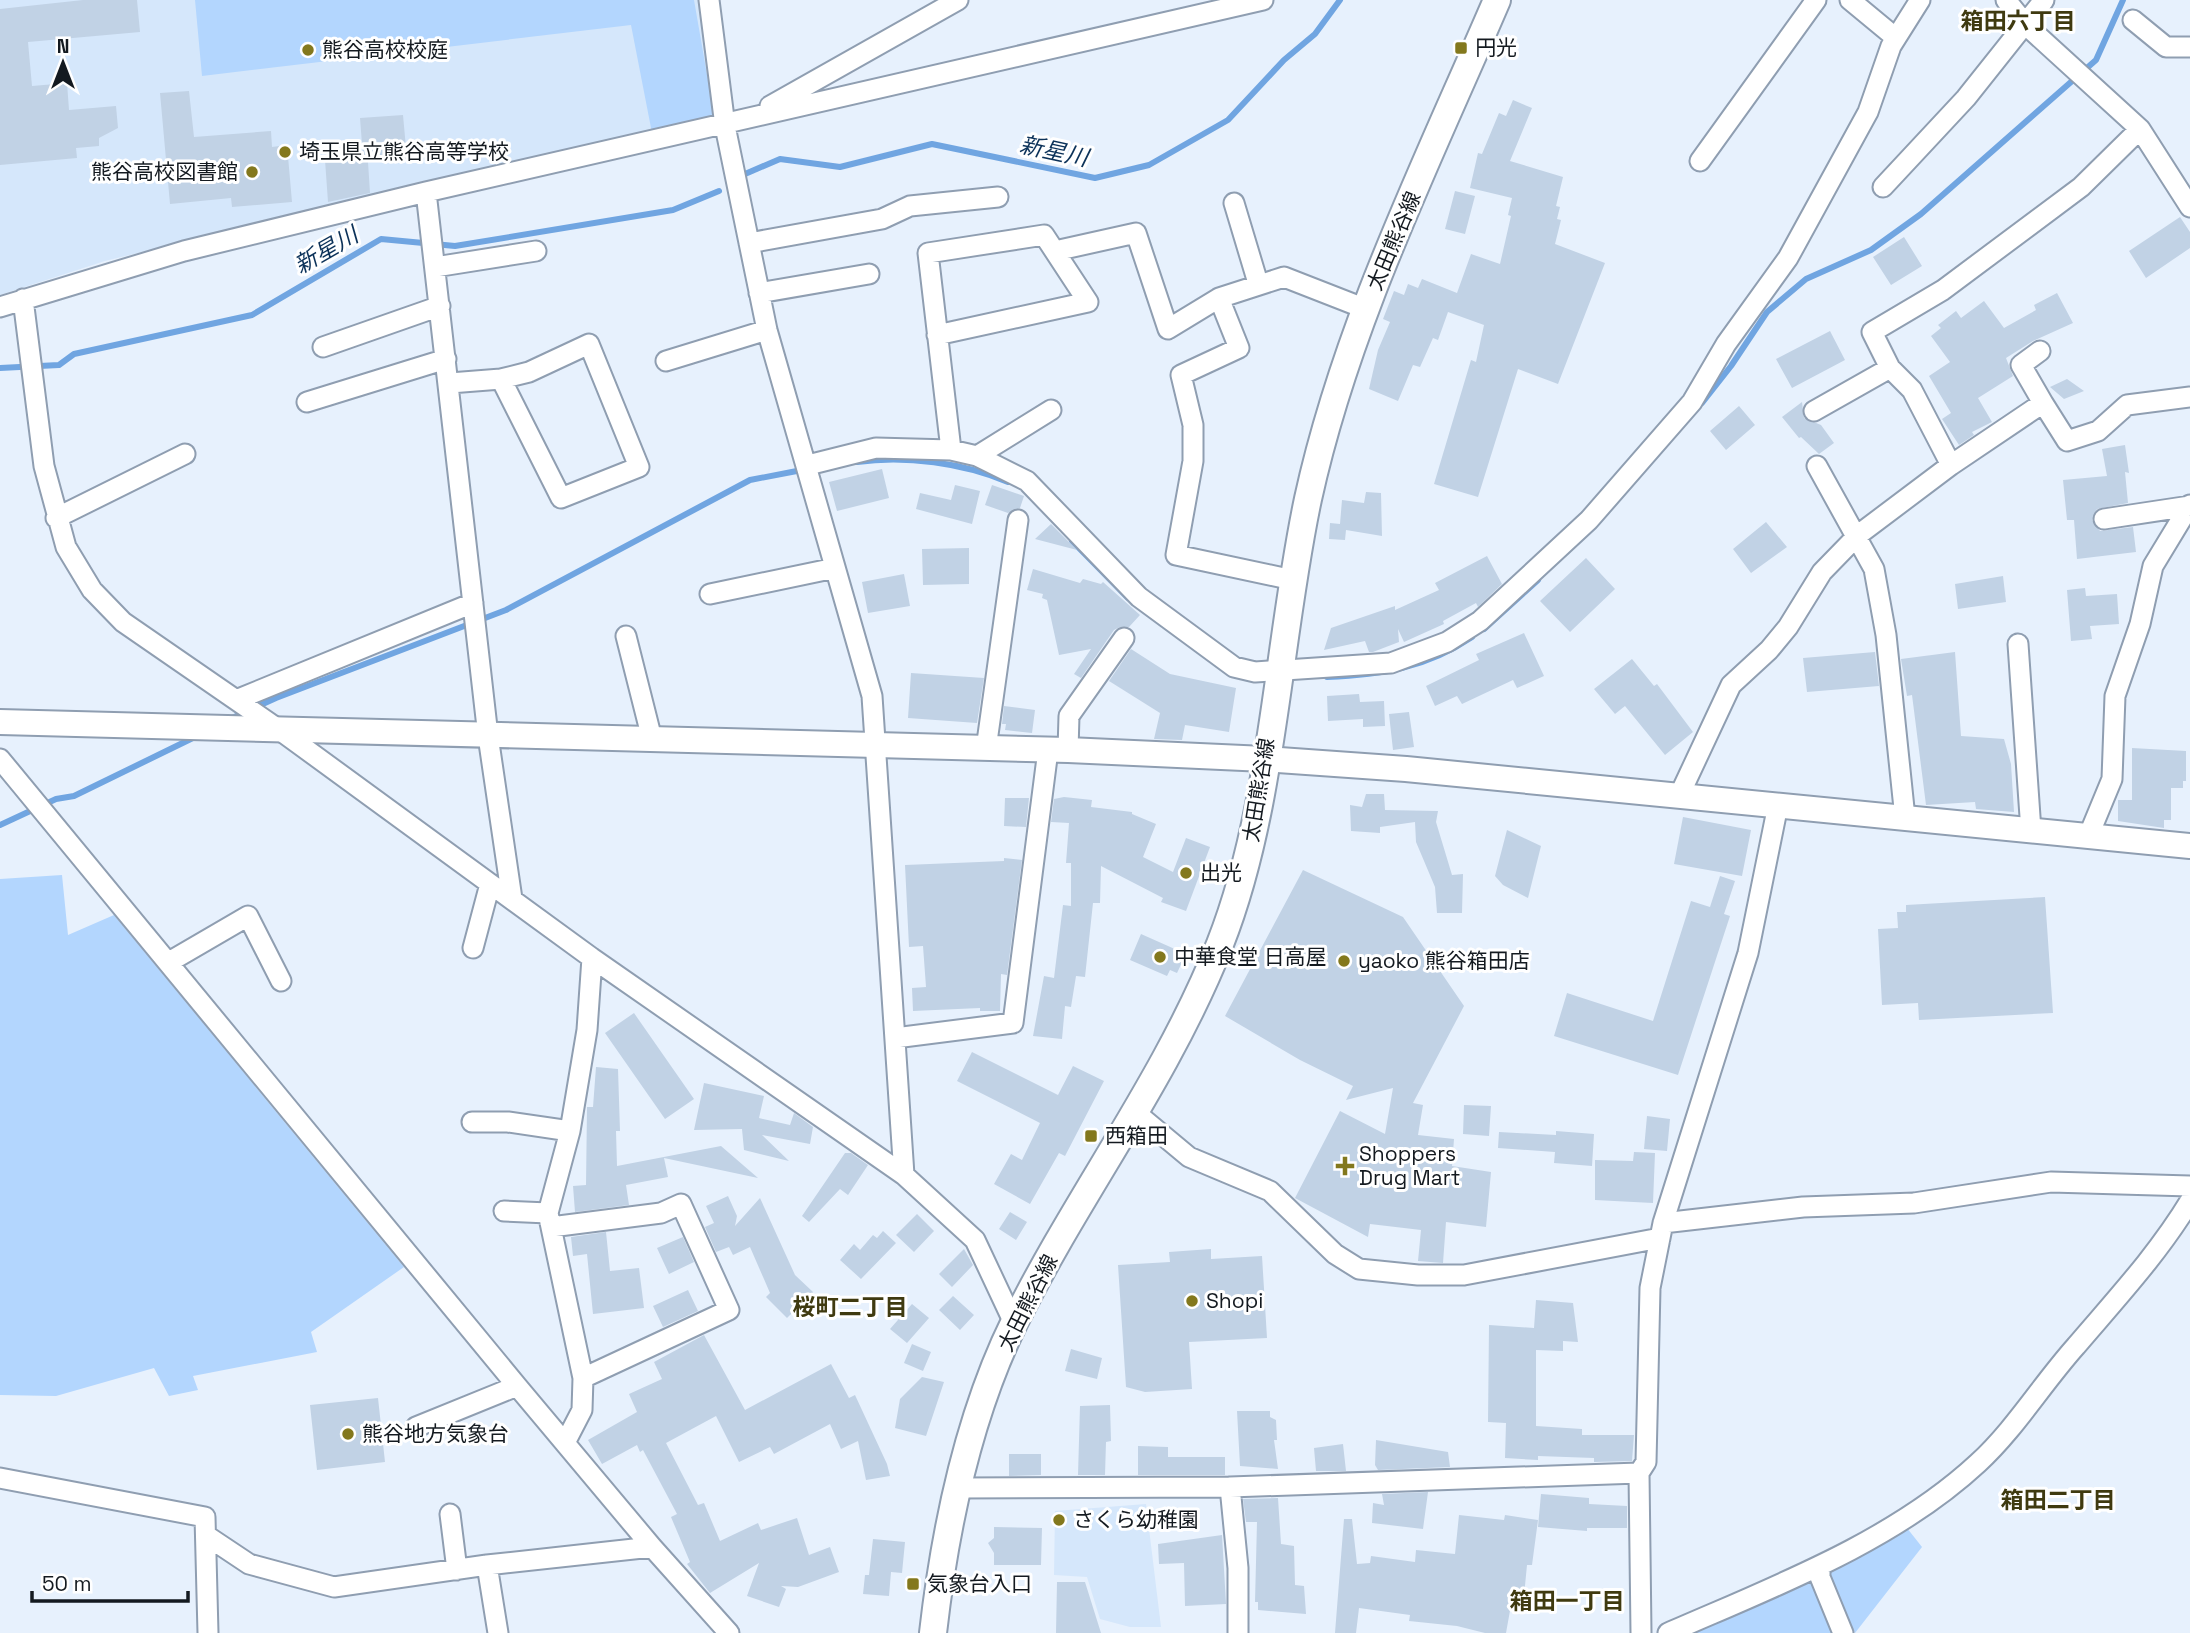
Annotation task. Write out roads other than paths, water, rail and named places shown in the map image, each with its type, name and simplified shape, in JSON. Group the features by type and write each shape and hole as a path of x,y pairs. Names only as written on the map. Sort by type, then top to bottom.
{"main road":[{"name":"太田熊谷線","path":"933,1633 944,1552 958,1488 977,1421 1014,1323 1186,1019 1220,942 1252,842 1293,580 1320,450 1366,309 1497,0"}],"street":[{"path":"709,0 725,126 767,330 872,695 904,1175"},
{"path":"751,117 958,0"},
{"path":"0,307 184,251 426,192 725,126 751,117 1264,0"},
{"path":"1700,161 1816,0"},
{"path":"1850,0 1896,38"},
{"path":"808,465 876,447 951,450 977,456 1027,481 1139,597 1234,667 1277,679 1391,663 1447,642 1480,621 1589,520 1692,402 1726,344 1788,258 1868,112 1896,38 1920,0"},
{"path":"2006,0 2027,26 2140,129 2190,207"},
{"path":"1883,187 1966,98 2027,26 2044,0"},
{"path":"2133,20 2166,47 2190,47"},
{"path":"1951,465 1912,390 1890,368 1872,332 1943,290 2081,187 2140,129"},
{"path":"426,192 450,383 488,736 512,899"},
{"path":"749,243 882,219 910,206 998,197"},
{"path":"1234,203 1258,283"},
{"path":"1055,251 1136,233 1168,329 1219,298 1258,283 1284,277 1366,309"},
{"path":"937,335 1088,302 1044,235 928,253 937,335 951,450"},
{"path":"435,262 536,251"},
{"path":"759,293 869,274"},
{"path":"1219,298 1239,348 1181,375 1194,425 1194,461 1176,555 1293,580"},
{"path":"23,299 44,466 56,518 66,547 92,590 123,622 271,725 592,958 904,1175 975,1240 1014,1323"},
{"path":"323,347 440,306"},
{"path":"666,361 767,330"},
{"path":"450,383 501,379 529,372 589,344 639,467 561,498 501,379"},
{"path":"2039,351 2021,365 2067,441 2098,430 2127,405 2190,397"},
{"path":"307,402 446,359"},
{"path":"1814,411 1890,368"},
{"path":"1679,796 1731,685 1769,650 1788,627 1822,572 1858,535 1951,465 2043,403"},
{"path":"977,456 1051,410"},
{"path":"56,518 185,454"},
{"path":"1817,466 1858,535 1874,569 1886,635 1905,818"},
{"path":"2104,519 2190,505"},
{"path":"2088,836 2112,779 2115,696 2140,624 2153,566 2190,505"},
{"path":"986,749 1018,520"},
{"path":"710,594 835,568"},
{"path":"236,701 473,604"},
{"path":"626,636 652,739"},
{"path":"895,1038 1013,1023 1058,750 1069,716 1124,638"},
{"path":"2018,644 2031,831"},
{"path":"0,722 224,729 271,725 488,736 1058,750 1265,759 1778,805 2190,846"},
{"path":"0,759 517,1386 566,1441 652,1547 729,1633"},
{"path":"1641,1633 1639,1474 1646,1462 1650,1288 1662,1230 1748,953 1778,805"},
{"path":"473,948 490,884"},
{"path":"169,962 248,916 281,981"},
{"path":"566,1441 582,1410 583,1378 550,1220 570,1131 587,1030 592,958"},
{"path":"1135,1112 1189,1157 1270,1191 1335,1254 1359,1269 1418,1276 1464,1276 1662,1230 1803,1208 1914,1203 2051,1182 2190,1186"},
{"path":"472,1122 508,1122 570,1131"},
{"path":"1668,1633 1819,1567 1918,1509 1979,1463 2013,1427 2050,1375 2168,1238 2190,1200"},
{"path":"504,1211 550,1220 661,1213 681,1204 729,1310 583,1378"},
{"path":"416,1427 517,1386"},
{"path":"958,1488 1230,1487 1639,1474"},
{"path":"0,1478 205,1517 208,1633"},
{"path":"1230,1487 1238,1568 1238,1633"},
{"path":"450,1514 457,1570"},
{"path":"207,1536 249,1564 334,1587 652,1547"},
{"path":"487,1566 498,1633"},
{"path":"1819,1567 1820,1577 1843,1633"}],"waterway":[{"name":"新星川","path":"745,174 780,159 840,167 932,144 1095,178 1149,165 1228,120 1284,60 1315,34 1340,0"},
{"path":"1702,403 1767,312 1806,279 1871,250 1921,214 2096,60 2123,0"},
{"name":"新星川","path":"0,368 59,365 74,354 252,315 381,239 455,246 673,210 719,191"},
{"path":"857,462 934,462 973,470 1008,482"},
{"path":"230,719 276,698 506,610 750,480 802,470"},
{"path":"1072,541 1128,598"},
{"path":"1484,629 1538,580"},
{"path":"1327,677 1402,668 1438,656 1472,637"},
{"path":"0,825 56,799 74,796 199,735"}],"place":[{"name":"円光","path":"1461,48"},
{"name":"熊谷高校校庭","path":"308,50"},
{"name":"埼玉県立熊谷高等学校","path":"285,152"},
{"name":"熊谷高校図書館","path":"252,172"},
{"name":"出光","path":"1186,873"},
{"name":"中華食堂 日高屋","path":"1160,957"},
{"name":"yaoko 熊谷箱田店","path":"1344,961"},
{"name":"西箱田","path":"1091,1136"},
{"name":"Shoppers Drug Mart","path":"1345,1166"},
{"name":"Shopi","path":"1192,1301"},
{"name":"熊谷地方気象台","path":"348,1434"},
{"name":"さくら幼稚園","path":"1059,1520"},
{"name":"気象台入口","path":"913,1584"}],"district":[{"name":"箱田六丁目","path":"2018,21"},
{"name":"桜町二丁目","path":"850,1307"},
{"name":"箱田二丁目","path":"2058,1500"},
{"name":"箱田一丁目","path":"1567,1601"}]}
